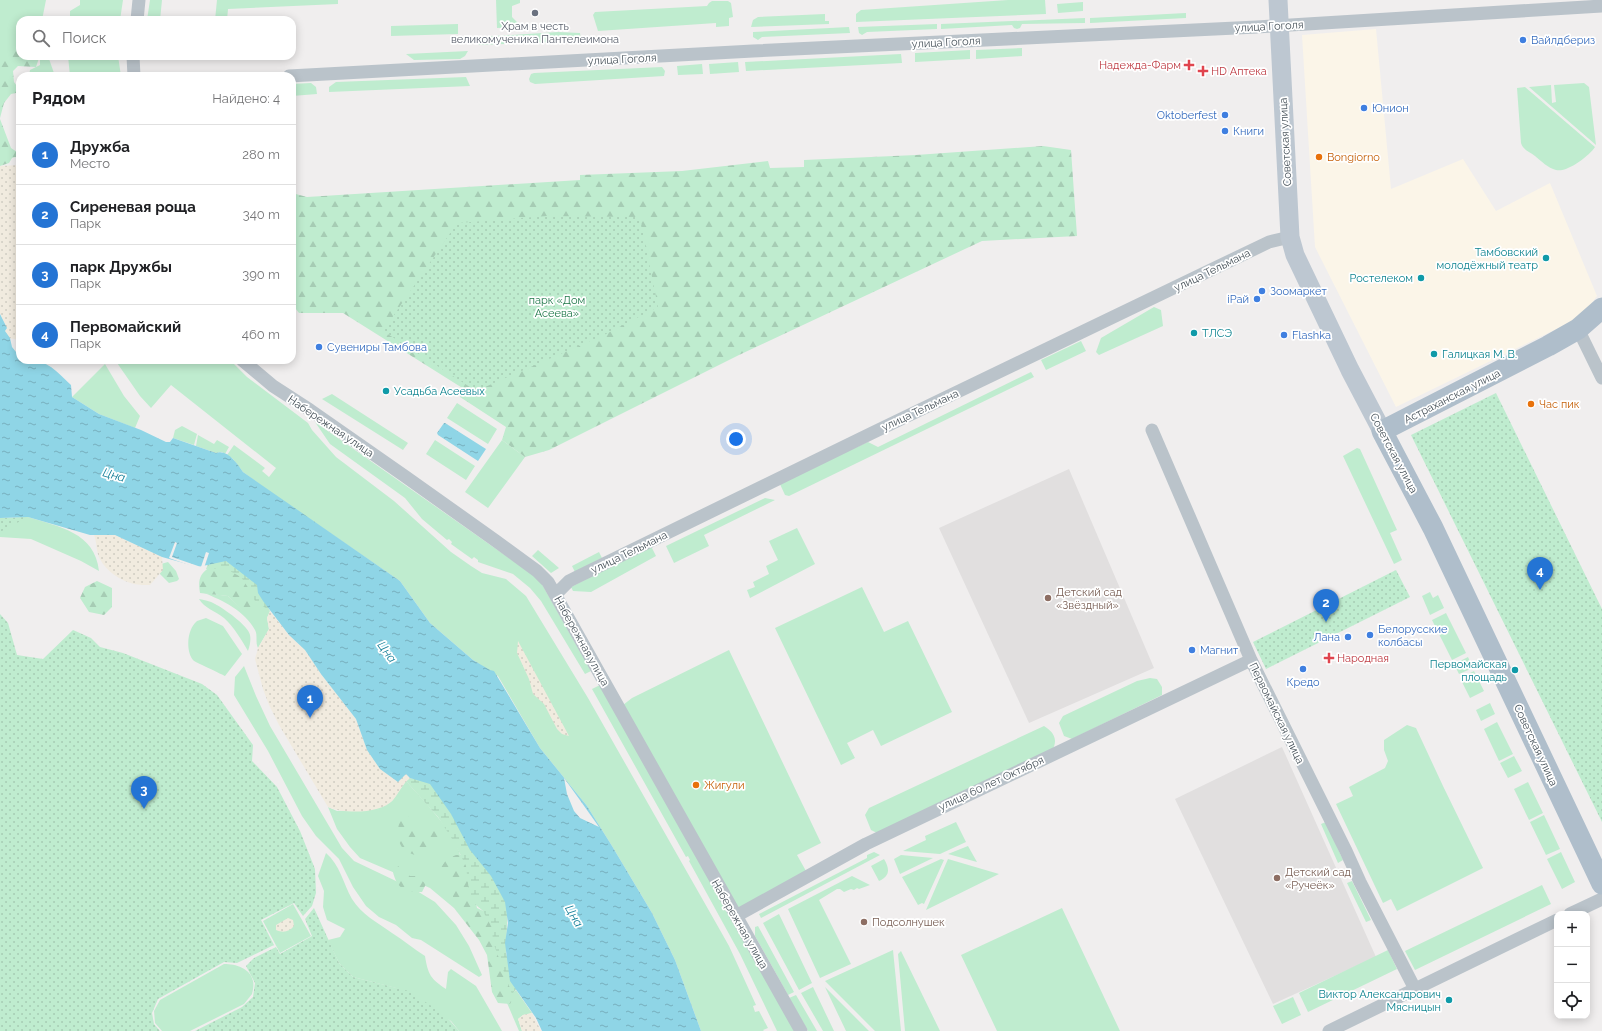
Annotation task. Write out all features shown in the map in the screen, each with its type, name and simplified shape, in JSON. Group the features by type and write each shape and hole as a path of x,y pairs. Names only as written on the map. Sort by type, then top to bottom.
{"main road":[{"name":"Советская улица","path":"1278,0 1290,237 1298,262 1350,370 1433,528 1602,884"},
{"name":"Астраханская улица","path":"1382,431 1535,353 1578,329 1602,308"}],"street":[{"path":"137,16 139,0"},
{"name":"улица Гоголя","path":"296,76 1280,25 1602,6"},
{"path":"133,60 134,72"},
{"name":"улица Тельмана","path":"556,594 570,581 577,577 865,436 1269,242 1290,237"},
{"path":"1578,329 1602,378"},
{"name":"Набережная улица","path":"247,364 273,386 406,477 537,571 548,582 801,1031"},
{"name":"Первомайская улица","path":"1152,430 1251,660 1360,882 1415,989"},
{"name":"улица 60 лет Октября","path":"736,916 873,840 1251,660"},
{"path":"1576,911 1602,899"},
{"path":"1329,1031 1554,921"}],"shaded area":[{"path":"1376,29 1391,189 1463,159 1496,211 1550,183 1597,296 1581,317 1396,407 1315,247 1302,35"},
{"name":"Детский сад «Звёздный»","path":"1069,469 1154,668 1029,723 939,528"},
{"name":"Детский сад «Ручеёк»","path":"1282,747 1376,957 1273,1004 1175,799"}],"green space":[{"path":"0,0 46,0 43,16 16,16 16,52 0,53"},
{"path":"80,0 123,0 121,16 70,16 70,11 80,5"},
{"path":"150,0 162,0 160,16 148,16"},
{"path":"217,0 338,0 338,4 228,9 227,16 215,16"},
{"path":"496,0 520,0 520,3 512,6 512,17 518,23 522,23 523,27 497,28"},
{"path":"1008,0 1045,0 1046,14 856,22 856,14 861,10"},
{"path":"712,1 728,1 731,3 733,17 729,18 729,26 716,27 716,23 598,31 593,15 595,12 707,6"},
{"path":"1083,2 1083,11 1058,13 1057,4"},
{"path":"1186,13 1186,18 1090,23 1090,18"},
{"path":"825,14 825,21 829,21 829,24 751,27 753,20 758,17"},
{"path":"1085,18 1085,23 1022,24 1020,28 1017,29 1012,25 941,29 941,24"},
{"path":"458,24 458,34 391,36 391,26"},
{"path":"937,24 937,29 867,32 862,35 859,33 858,27"},
{"path":"849,27 850,33 762,37 758,40 753,37 753,32"},
{"path":"558,32 580,33 581,41 479,45 478,39 479,37"},
{"path":"1022,48 1022,56 976,59 976,50"},
{"path":"16,50 16,60 38,60 36,67 18,66 13,71 16,93 11,94 4,103 0,118 0,51"},
{"path":"970,50 970,59 915,62 915,53"},
{"path":"468,51 465,56 460,59 414,60 406,54"},
{"path":"901,54 902,63 746,71 745,62"},
{"path":"40,60 49,60 54,72 30,72 30,70 40,65"},
{"path":"68,60 119,60 120,72 70,72"},
{"path":"738,62 739,72 710,74 709,64"},
{"path":"702,64 703,74 678,75 677,66"},
{"path":"662,67 665,71 664,76 535,84 530,82 529,79 531,74 534,73"},
{"path":"466,77 470,86 329,92 329,87 336,82"},
{"path":"311,83 316,87 317,94 296,96 296,84"},
{"path":"1584,83 1589,87 1596,145 1529,87 1551,85 1552,103 1556,102 1554,85"},
{"path":"1525,87 1595,147 1588,155 1566,169 1556,170 1547,166 1523,147 1521,143 1517,88"},
{"path":"0,119 11,148 16,151 16,157 12,158 9,163 0,166"},
{"name":"парк «Дом Асеева»","path":"1043,146 1071,150 1077,236 982,241 739,355 549,450 525,457 502,440 506,427 460,397 464,389 343,313 299,313 296,309 296,194 307,197 580,180 580,175 682,171 768,161 770,168 804,167 804,160 916,155"},
{"path":"547,216 640,217 658,307 606,334 476,391 383,331 457,223"},
{"path":"1154,307 1161,310 1163,326 1099,355 1096,352 1101,338"},
{"path":"1081,341 1086,351 1046,370 1041,360"},
{"path":"105,364 124,396 140,416 135,428 99,414 72,397"},
{"path":"118,364 234,364 247,377 308,423 312,430 336,457 394,501 451,552 482,573 506,579 526,596 588,698 729,946 756,1005 753,1006 755,1012 759,1011 768,1028 763,1030 764,1031 701,1031 675,960 652,913 587,806 540,748 498,676 473,660 430,623 400,581 243,472 233,459 227,455 234,445 265,468 262,471 269,477 276,468 171,385 151,408 140,396"},
{"path":"1031,372 1034,377 789,496 785,495 779,482 868,442 878,447"},
{"path":"1496,393 1602,609 1602,822 1411,435"},
{"path":"332,394 408,443 403,450 322,399"},
{"path":"457,403 497,429 488,444 447,418"},
{"path":"315,422 539,579 591,671 585,674 541,601 530,588 513,574 478,562 478,560 474,557 472,559 451,544 452,542 449,539 447,540 422,519 405,498 330,444"},
{"path":"182,426 197,434 194,445 173,438 175,430"},
{"path":"198,435 214,444 217,440 229,447 225,454 222,452 216,453 196,446"},
{"path":"435,440 475,466 466,480 426,454"},
{"path":"502,440 525,457 488,508 465,492"},
{"path":"1357,448 1360,449 1397,530 1390,533 1402,560 1394,564 1343,456"},
{"path":"765,498 775,500 704,535 709,546 674,563 666,546"},
{"path":"28,517 63,528 83,539 91,548 96,558 99,571 81,561 31,539 0,537 0,519"},
{"path":"28,517 0,532 0,518"},
{"path":"797,528 815,564 750,598 747,590 755,587 753,582 769,574 766,566 778,560 769,541"},
{"path":"651,546 656,556 591,592 573,591 571,587"},
{"path":"538,550 559,568 551,573 532,556"},
{"path":"599,552 602,558 575,572 572,566"},
{"path":"225,560 256,582 270,611 255,601 241,577 224,568 206,569 208,564"},
{"path":"168,562 176,571 179,579 169,583 159,573 161,564"},
{"path":"210,567 224,567 242,576 253,590 256,600 255,612 247,616 228,596 200,593 199,585 201,575"},
{"path":"1396,570 1410,597 1266,669 1253,642"},
{"path":"97,581 112,588 112,607 104,615 89,612 80,598 85,587"},
{"path":"862,587 884,632 908,621 952,712 881,746 873,730 847,743 855,758 841,765 775,628"},
{"path":"1430,592 1433,598 1438,595 1444,608 1430,615 1422,596"},
{"path":"204,593 228,596 247,615 254,601 263,604 270,611 267,618 269,629 258,648 256,632 251,623 232,607"},
{"path":"199,599 219,606 249,631 250,643 248,651 228,622 204,605"},
{"path":"1446,613 1466,653 1452,660 1432,620"},
{"path":"0,614 8,623 17,655 43,659 73,630 91,638 100,647 123,653 202,684 217,695 253,745 252,761 277,787 300,831 315,869 316,893 312,906 303,916 294,903 261,920 274,945 237,963 224,962 158,999 152,1013 154,1024 160,1031 0,1031"},
{"path":"206,618 223,626 242,654 225,676 194,661 189,652 188,641 191,629 197,621"},
{"path":"729,650 821,843 797,855 806,871 737,910 623,705 632,698"},
{"path":"1468,657 1473,668 1459,674 1454,664"},
{"path":"244,666 270,726 342,848 354,861 417,891 435,902 456,925 469,946 482,975 479,977 421,940 412,938 396,925 379,917 366,906 353,887 339,859 316,836 302,816 268,751 234,695 235,677"},
{"path":"1474,671 1484,691 1470,698 1460,678"},
{"path":"1150,678 1157,679 1162,687 1162,695 1072,739 1064,736 1059,723 1063,716 1137,681"},
{"path":"600,685 795,1031 777,1031 740,954 689,861 688,856 686,857 592,689"},
{"path":"1490,703 1495,714 1481,721 1476,710"},
{"path":"1497,722 1513,754 1499,761 1484,729"},
{"path":"1407,725 1416,728 1483,868 1397,911 1391,899 1383,903 1336,804 1353,796 1349,787 1385,768 1388,761 1384,750 1384,740"},
{"path":"1044,726 1051,731 1055,740 1052,751 879,834 871,830 865,815 869,808"},
{"path":"1514,756 1522,771 1508,778 1500,763"},
{"path":"410,778 433,782 508,899 506,953 519,986 512,994 493,942 492,928 483,911 470,900 466,866 454,842 438,817 406,781"},
{"path":"406,781 445,826 457,846 460,859 454,908 430,888 360,858 337,829 328,807 337,811 373,809 384,806 392,801"},
{"path":"1528,782 1543,813 1529,820 1514,789"},
{"path":"407,815 421,830 436,826 441,834 437,840 419,856 406,851 399,842 398,831 400,817"},
{"path":"1544,815 1560,849 1546,855 1530,822"},
{"path":"956,822 966,842 940,854 903,851 926,840 925,836"},
{"path":"1326,822 1343,860 1338,863 1321,824"},
{"path":"968,846 977,862 948,854"},
{"path":"874,852 880,855 761,918 759,914 867,858 867,855"},
{"path":"1561,852 1575,882 1562,889 1547,859"},
{"path":"326,853 335,863 352,899 360,909 425,956 427,968 431,976 446,989 448,972 451,969 476,986 502,1031 459,1031 451,1021 396,988 353,977 339,963 328,940 340,937 345,929 327,920 323,907 324,891 318,876"},
{"path":"456,855 464,855 477,908 492,915 515,994 510,1004 498,1003 492,992 487,955 479,940 454,908 451,876 443,872 441,867 447,859"},
{"path":"901,855 933,858 900,874 894,859"},
{"path":"884,859 888,872 883,879 879,881 871,866"},
{"path":"941,859 944,860 924,904 922,903 918,905 902,877"},
{"path":"948,859 999,874 926,910"},
{"path":"398,866 410,876 417,876 426,884 422,892 409,891 398,884 392,868"},
{"path":"852,876 870,885 844,892 837,889 819,900 851,964 820,978 788,909"},
{"path":"1352,881 1371,920 1366,922 1347,883"},
{"path":"1542,885 1551,904 1415,970 1405,951"},
{"path":"293,904 311,936 280,953 263,921"},
{"path":"314,908 339,963 353,977 409,991 445,1015 459,1031 195,1031 242,1007 253,997 255,983 246,966 254,958 276,947 280,954 312,936 305,919"},
{"path":"1062,908 1120,1031 997,1031 961,955"},
{"path":"779,914 812,983 799,990 763,923"},
{"path":"758,926 794,992 788,995 755,936 755,927"},
{"path":"893,950 901,1031 875,1031 825,981"},
{"path":"1388,950 1397,969 1308,1012 1299,993"},
{"path":"901,951 940,1031 905,1031 898,954"},
{"path":"224,964 238,966 246,970 253,981 252,994 244,1004 190,1031 162,1031 155,1023 154,1011 160,1000"},
{"path":"813,987 834,1031 823,1031 801,993"},
{"path":"825,987 869,1031 846,1031"},
{"path":"516,990 532,1013 523,1015 518,1019 522,1031 519,1031 507,1003"},
{"path":"796,995 817,1031 808,1031 789,998"},
{"path":"1293,997 1301,1015 1282,1024 1273,1006"}],"sand":[{"path":"16,165 16,339 9,338 5,331 7,328 0,314 0,166"},
{"path":"94,535 115,535 162,557 163,570 150,585 140,585 124,581 106,568 100,559"},
{"path":"270,611 289,635 305,650 321,674 356,719 367,750 410,778 393,800 387,805 371,810 352,812 328,807 279,725 263,689 255,659 258,648 269,629 267,618"},
{"path":"518,641 569,736 562,734 557,729 544,704 533,694 529,679 517,653"},
{"path":"288,918 293,920 294,926 290,930 276,930 276,925"},
{"path":"532,1013 541,1031 522,1031 518,1019 523,1015"}],"water":[{"name":"Цна","path":"0,314 7,328 5,331 10,338 12,347 16,352 16,364 45,364 54,369 71,385 72,397 99,414 141,430 166,442 170,442 173,438 216,453 220,452 228,455 235,461 243,472 400,581 430,623 473,660 494,671 540,748 587,806 652,913 675,960 701,1031 542,1031 536,1018 510,981 505,943 508,923 505,902 491,876 470,850 451,814 430,784 410,778 406,774 398,782 380,769 367,750 356,719 321,674 305,650 289,635 263,601 258,593 257,585 226,561 198,567 162,557 115,535 90,535 28,517 0,518"},
{"path":"444,423 486,449 478,461 438,435 437,433"}],"pier":[{"path":"175,542 177,543 172,557 201,567 206,552 209,553 204,568 200,569 169,558"},
{"path":"564,778 599,827 580,818 574,811 567,794"}],"place":[{"name":"Храм в честь великомученика Пантелеимона","path":"535,13"},
{"name":"Вайлдбериз","path":"1523,40"},
{"name":"Надежда-Фарм","path":"1189,65"},
{"name":"HD Аптека","path":"1203,71"},
{"name":"Юнион","path":"1364,108"},
{"name":"Oktoberfest","path":"1225,115"},
{"name":"Книги","path":"1225,131"},
{"name":"Bongiorno","path":"1319,157"},
{"name":"Тамбовский молодёжный театр","path":"1546,258"},
{"name":"Ростелеком","path":"1421,278"},
{"name":"Зоомаркет","path":"1262,291"},
{"name":"iРай","path":"1257,299"},
{"name":"ТЛСЭ","path":"1194,333"},
{"name":"Flashka","path":"1284,335"},
{"name":"Сувениры Тамбова","path":"319,347"},
{"name":"Галицкая М. В.","path":"1434,354"},
{"name":"Усадьба Асеевых","path":"386,391"},
{"name":"Час пик","path":"1531,404"},
{"name":"Первомайский","path":"1540,590"},
{"name":"Детский сад «Звёздный»","path":"1048,598"},
{"name":"Сиреневая роща","path":"1326,622"},
{"name":"Белорусские колбасы","path":"1370,635"},
{"name":"Лана","path":"1348,637"},
{"name":"Магнит","path":"1192,650"},
{"name":"Народная","path":"1329,658"},
{"name":"Кредо","path":"1303,669"},
{"name":"Первомайская площадь","path":"1515,670"},
{"name":"Дружба","path":"310,718"},
{"name":"Жигули","path":"696,785"},
{"name":"парк Дружбы","path":"144,809"},
{"name":"Детский сад «Ручеёк»","path":"1277,878"},
{"name":"Подсолнушек","path":"864,922"},
{"name":"Виктор Александрович Мясницын","path":"1449,1000"}]}
